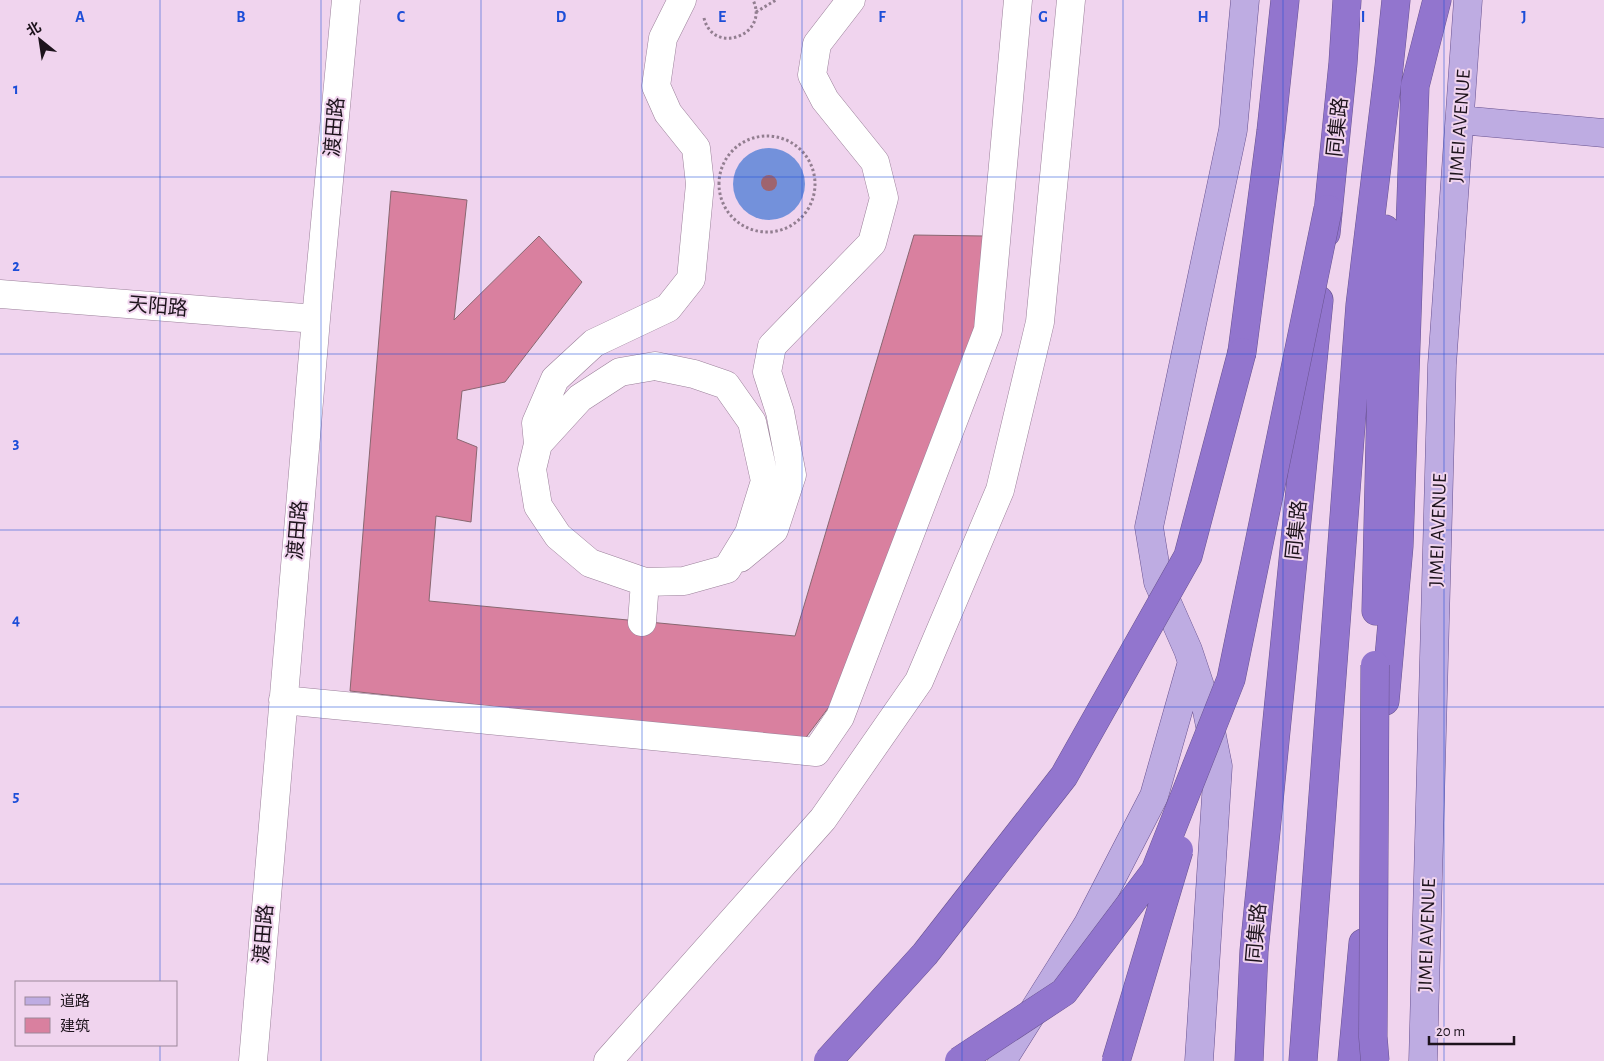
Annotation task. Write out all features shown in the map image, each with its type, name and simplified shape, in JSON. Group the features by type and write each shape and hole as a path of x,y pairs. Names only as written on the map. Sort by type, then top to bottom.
{"highway":[{"path":"828,1061 925,954 1064,776 1188,556 1242,352 1271,131 1285,0"},
{"name":"同集路","path":"1249,1061 1254,951 1343,63 1347,0"},
{"path":"1303,1061 1360,305 1396,0"},
{"path":"1352,1061 1399,546 1415,86 1437,0"},
{"path":"1375,1061 1373,1037 1375,665 1389,67"},
{"path":"1116,1061 1231,679 1328,209"},
{"path":"959,1061 1064,992 1155,871 1231,679"}],"main road":[{"path":"1199,1061 1218,766 1205,701 1192,662 1158,582 1149,527 1233,130 1244,0"},
{"name":"JIMEI AVENUE","path":"1422,1061 1441,375 1468,0"},
{"path":"1460,120 1604,133"},
{"path":"1002,1061 1088,924 1154,796 1192,662"}],"street":[{"name":"渡田路","path":"253,1061 316,318 346,0"},
{"path":"682,0 663,38 656,86 668,113 696,148 700,184 691,279 668,308 594,343 555,379 536,423 538,444 532,470 538,506 558,536 590,563 645,582 684,581 726,569 774,530 792,475 780,412 766,372 772,346 872,243 884,198 875,162 826,100 812,74 817,44 850,0"},
{"path":"283,700 816,752 840,717 988,330 1018,0"},
{"path":"608,1061 823,819 919,681 1000,490 1040,322 1070,0"},
{"name":"天阳路","path":"0,294 316,318"},
{"path":"538,444 580,398 620,372 655,366 694,374 726,385 752,422 765,481 749,533 726,569"},
{"path":"642,622 645,582"}],"path":[{"path":"711,30 718,36 726,39 744,34 750,29 754,21 756,12 753,0"},
{"path":"756,12 776,0"},
{"path":"760,136 776,136 791,142 803,151 812,164 816,178 815,194 810,208 801,220 788,228 773,233 758,232 742,226 729,215 721,200 718,184 721,167 730,153 743,142 760,136"}],"water":[{"path":"769,148 789,154 799,164 805,184 799,204 789,214 769,220 749,214 739,204 733,184 739,164 749,154"}],"building":[{"path":"391,191 467,200 454,320 539,236 582,282 505,382 462,391 457,439 477,447 471,522 436,516 429,601 795,636 914,235 984,236 977,331 841,691 804,740 350,691"}]}
